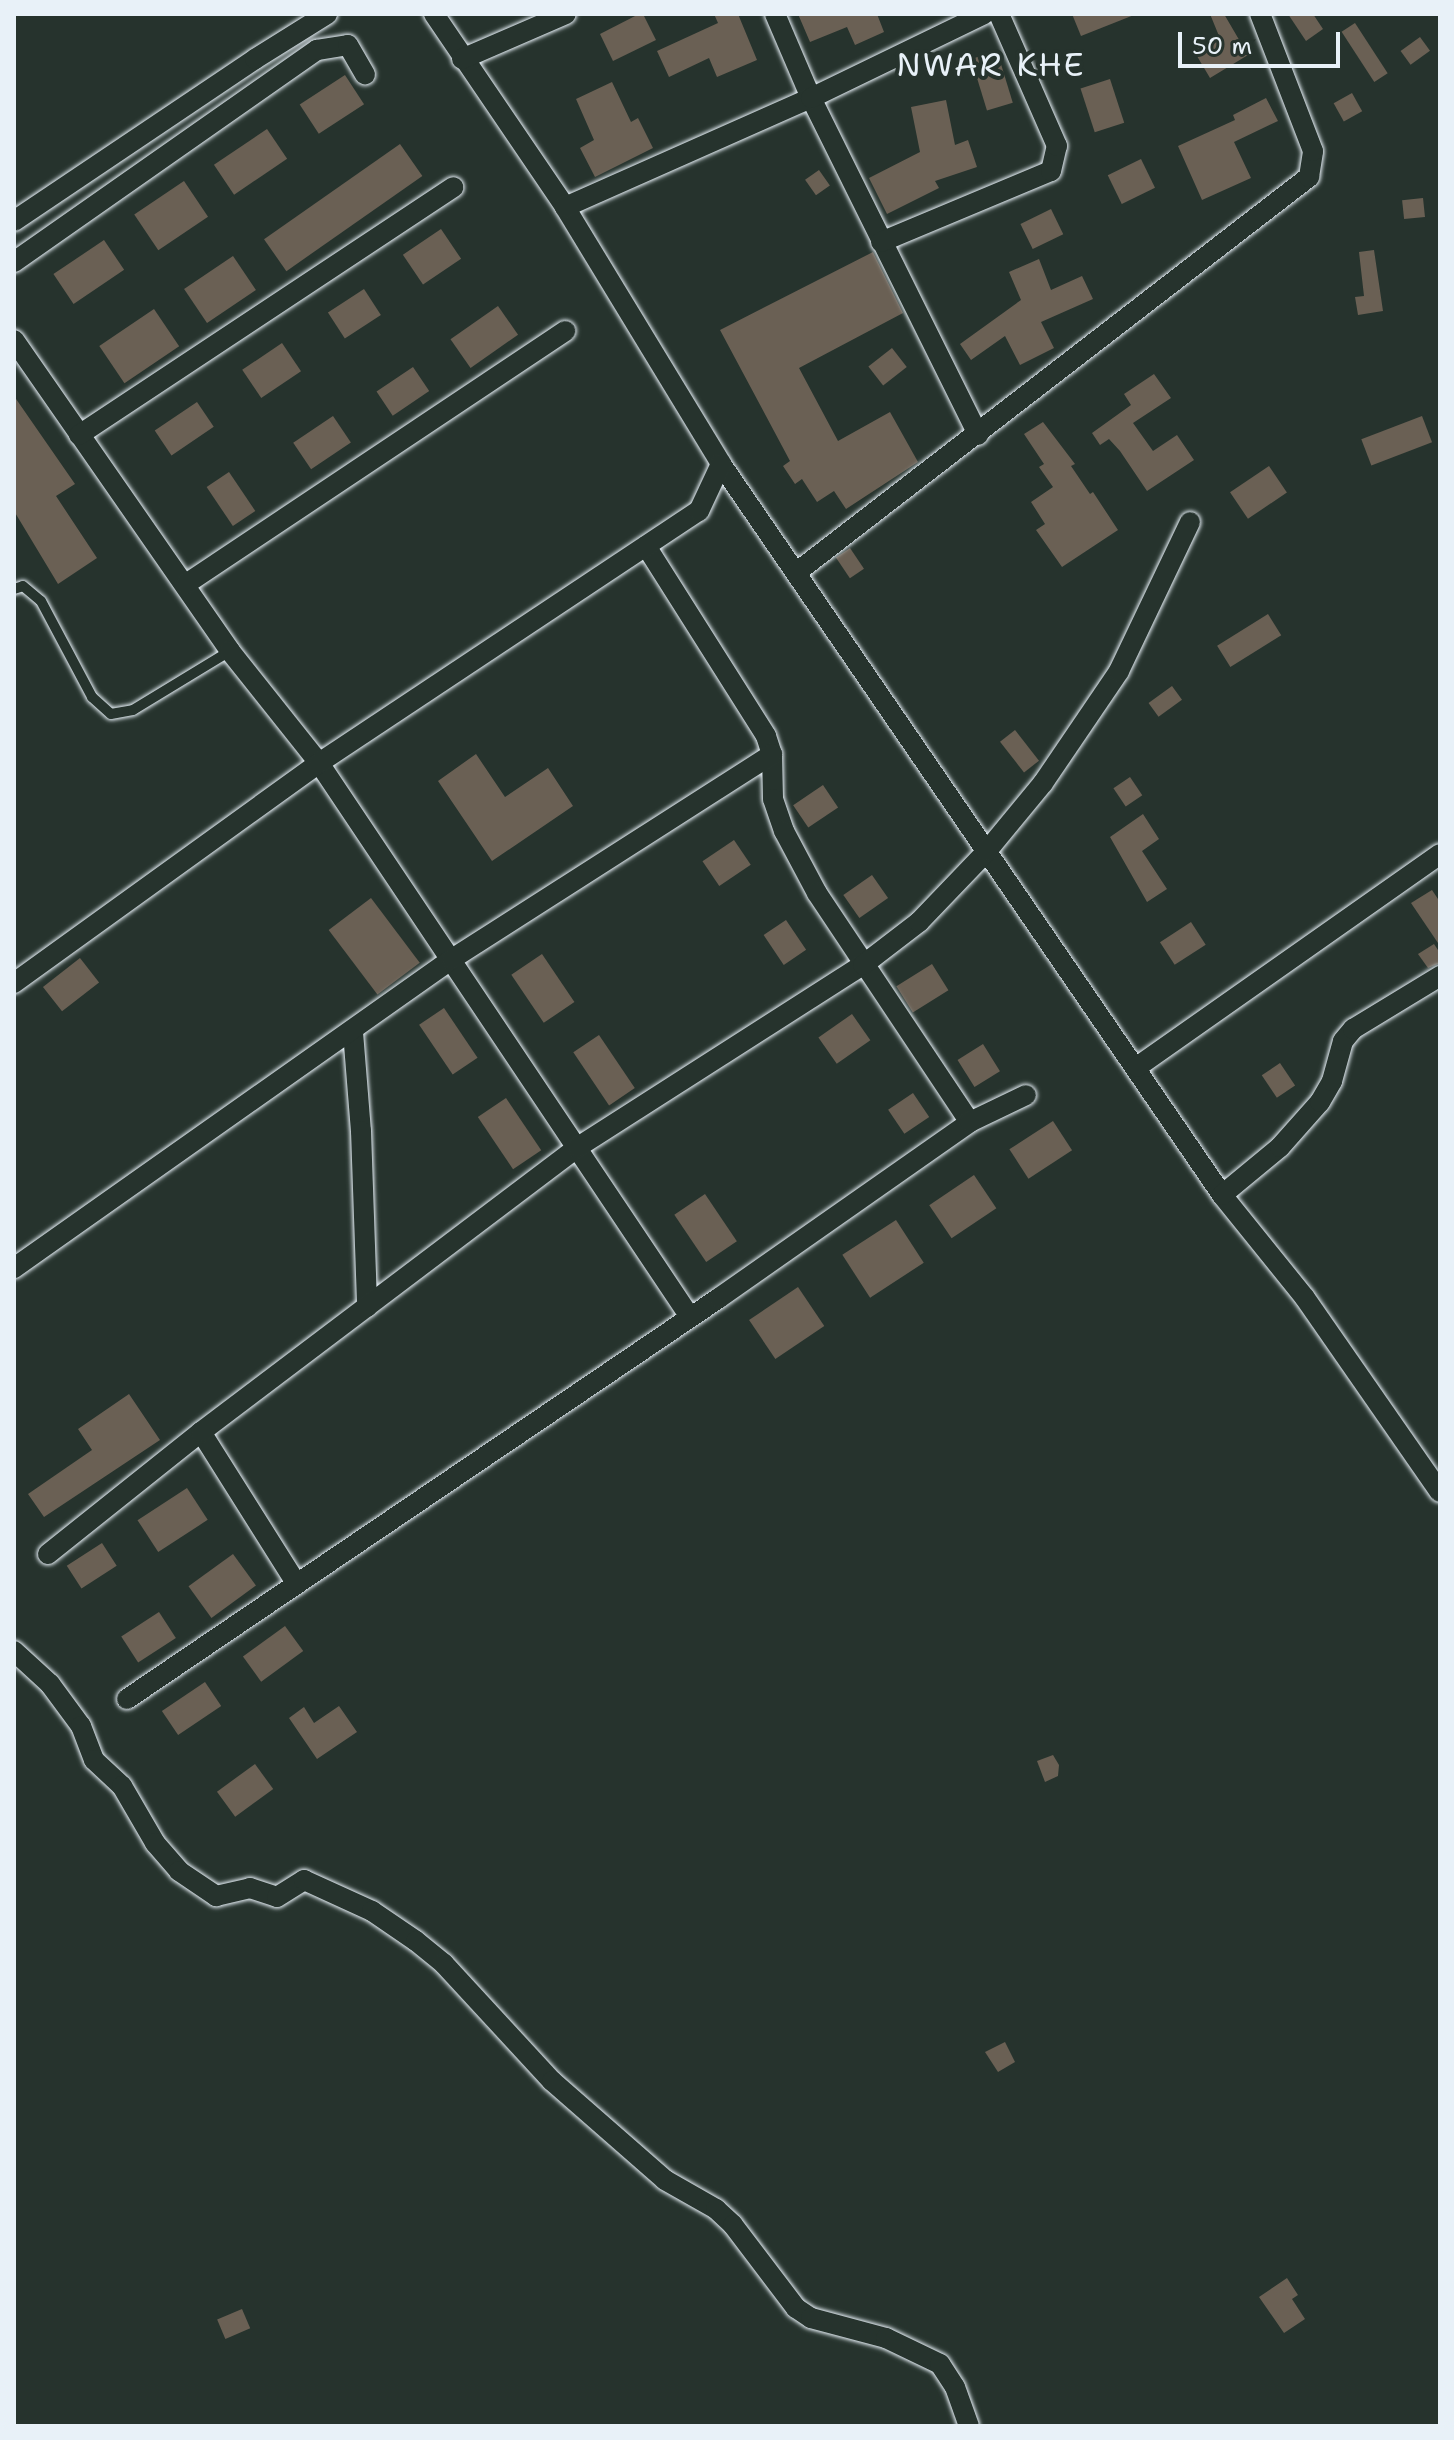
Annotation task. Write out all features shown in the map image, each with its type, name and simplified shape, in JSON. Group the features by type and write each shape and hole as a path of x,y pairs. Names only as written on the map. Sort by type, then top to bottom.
{"street":[{"path":"14,221 327,14"},
{"path":"434,14 565,207 721,464 1222,1195 1305,1298 1440,1492"},
{"path":"462,59 566,14"},
{"path":"775,14 811,98 978,435"},
{"path":"565,207 811,98 984,14"},
{"path":"881,242 1051,171 1057,146 999,14"},
{"path":"797,572 1309,177 1313,151 1260,14"},
{"path":"14,262 317,50 348,45 365,74"},
{"path":"79,435 453,187"},
{"path":"186,584 565,331"},
{"path":"14,340 230,651 319,763 690,1317"},
{"path":"14,983 319,763 699,511 721,464"},
{"path":"48,1554 201,1432 578,1147 863,965 919,922 987,851 1043,783 1119,671 1190,522"},
{"path":"646,546 766,736 772,754 773,799 784,831 863,965 970,1122"},
{"path":"14,1268 94,1208 353,1032 452,959 772,754"},
{"path":"1137,1067 1440,854"},
{"path":"1222,1195 1280,1147 1320,1102 1332,1081 1343,1041 1353,1029 1440,976"},
{"path":"353,1032 361,1131 367,1307"},
{"path":"127,1699 690,1317 970,1122 1026,1095"},
{"path":"201,1432 296,1583"},
{"path":"14,1651 58,1694 81,1726 94,1760 122,1786 155,1843 179,1871 216,1896 250,1888 277,1897 304,1880 372,1911 416,1941 444,1964 552,2081 665,2180 716,2209 733,2225 796,2308 811,2318 886,2338 940,2364 955,2387 969,2426"}],"lane":[{"path":"14,589 23,586 41,601 92,697 111,714 133,710 230,651"}],"building":[{"path":"643,14 656,40 613,61 600,34"},
{"path":"714,14 738,14 757,60 717,77 709,58 669,77 657,51 718,23"},
{"path":"798,14 877,14 884,32 855,45 847,27 810,42"},
{"path":"1072,14 1134,14 1134,15 1081,36"},
{"path":"1210,14 1224,14 1248,55 1210,78 1194,51 1219,36"},
{"path":"1288,14 1313,14 1323,29 1306,41"},
{"path":"1355,23 1388,73 1374,82 1342,32"},
{"path":"1420,37 1430,51 1411,65 1401,51"},
{"path":"997,51 1013,103 987,111 971,59"},
{"path":"345,75 364,104 319,134 300,104"},
{"path":"1110,79 1124,123 1095,132 1081,89"},
{"path":"612,82 631,122 638,118 653,148 595,177 580,148 594,140 576,99"},
{"path":"1352,93 1362,111 1344,122 1334,103"},
{"path":"1266,98 1278,121 1234,142 1251,178 1202,200 1178,146 1235,120 1233,115"},
{"path":"946,100 955,145 968,140 977,167 935,181 939,188 887,214 869,178 920,152 911,107"},
{"path":"267,129 287,159 234,195 214,165"},
{"path":"400,144 422,176 286,271 264,239"},
{"path":"1141,159 1155,188 1122,204 1108,175"},
{"path":"819,170 830,186 816,195 805,180"},
{"path":"184,181 208,217 158,250 134,215"},
{"path":"1423,198 1425,217 1404,219 1402,200"},
{"path":"1051,209 1063,234 1033,249 1020,224"},
{"path":"441,229 461,259 423,285 403,255"},
{"path":"104,240 124,270 74,304 53,274"},
{"path":"1374,250 1383,311 1358,315 1355,297 1364,296 1359,252"},
{"path":"873,252 903,313 799,368 838,441 890,412 918,462 846,509 834,491 817,502 802,479 795,484 783,466 790,461 720,330"},
{"path":"233,256 256,290 207,323 184,289"},
{"path":"1039,259 1051,290 1082,276 1093,299 1041,322 1054,348 1020,365 1005,336 971,360 960,344 1021,300 1009,272"},
{"path":"364,289 381,315 345,338 328,312"},
{"path":"498,306 518,335 471,368 450,339"},
{"path":"154,309 179,346 124,383 99,346"},
{"path":"282,343 301,371 261,398 242,370"},
{"path":"892,348 907,367 883,385 868,366"},
{"path":"413,367 429,391 393,416 377,392"},
{"path":"1154,374 1171,398 1133,423 1153,451 1177,435 1194,460 1147,491 1109,439 1100,445 1092,433 1131,405 1124,394"},
{"path":"14,396 75,484 56,496 97,558 58,584 14,511"},
{"path":"197,402 214,427 171,455 155,431"},
{"path":"333,416 351,443 311,469 293,443"},
{"path":"1422,416 1432,442 1371,465 1361,439"},
{"path":"1043,422 1075,464 1071,466 1090,494 1093,492 1118,530 1062,567 1036,530 1045,524 1031,502 1053,487 1039,467 1044,464 1024,434"},
{"path":"1269,466 1287,493 1248,519 1230,492"},
{"path":"229,472 255,511 233,526 207,487"},
{"path":"850,548 864,569 850,578 836,558"},
{"path":"1268,614 1281,635 1230,667 1217,646"},
{"path":"1172,686 1182,700 1159,717 1149,703"},
{"path":"1015,730 1039,761 1024,772 1000,742"},
{"path":"476,754 505,797 548,768 573,806 492,861 438,781"},
{"path":"1130,777 1142,795 1126,806 1113,788"},
{"path":"823,785 838,807 808,828 793,805"},
{"path":"1143,814 1159,839 1142,851 1167,889 1147,902 1110,837"},
{"path":"734,840 751,865 719,886 702,861"},
{"path":"872,875 888,898 859,918 843,895"},
{"path":"1432,890 1440,902 1440,946 1411,903"},
{"path":"371,898 420,963 377,995 329,930"},
{"path":"786,920 806,950 784,965 764,935"},
{"path":"1191,922 1206,945 1175,965 1160,942"},
{"path":"1434,944 1440,953 1440,963 1428,968 1418,954"},
{"path":"542,954 574,1002 544,1023 511,975"},
{"path":"80,958 99,982 62,1011 43,987"},
{"path":"932,964 948,990 913,1013 896,986"},
{"path":"444,1008 478,1058 453,1075 419,1025"},
{"path":"852,1014 870,1040 837,1064 818,1038"},
{"path":"599,1035 635,1088 609,1105 573,1052"},
{"path":"983,1044 1000,1071 975,1087 958,1060"},
{"path":"1280,1063 1295,1085 1277,1098 1262,1075"},
{"path":"913,1093 929,1117 904,1134 888,1110"},
{"path":"506,1098 541,1150 513,1169 478,1117"},
{"path":"1053,1121 1072,1150 1028,1179 1009,1149"},
{"path":"974,1175 996,1208 952,1238 929,1205"},
{"path":"705,1194 737,1241 706,1262 674,1215"},
{"path":"896,1220 924,1263 870,1298 842,1255"},
{"path":"798,1287 824,1326 775,1359 749,1320"},
{"path":"129,1394 160,1440 44,1517 28,1494 92,1450 78,1429"},
{"path":"187,1488 208,1520 158,1552 138,1520"},
{"path":"102,1543 117,1566 81,1589 67,1566"},
{"path":"233,1554 256,1586 211,1618 189,1586"},
{"path":"159,1612 176,1638 138,1663 121,1637"},
{"path":"285,1626 303,1651 261,1682 243,1657"},
{"path":"205,1682 221,1706 178,1735 162,1711"},
{"path":"339,1706 357,1732 317,1759 289,1718 304,1707 314,1723"},
{"path":"1053,1755 1059,1765 1058,1776 1045,1782 1037,1761"},
{"path":"255,1764 273,1789 235,1817 217,1792"},
{"path":"1005,2042 1015,2062 998,2072 985,2052"},
{"path":"1287,2278 1298,2295 1292,2299 1305,2319 1284,2333 1259,2297"},
{"path":"242,2309 250,2328 225,2339 217,2320"}],"district":[{"name":"NWAR KHE","path":"991,65"}]}
